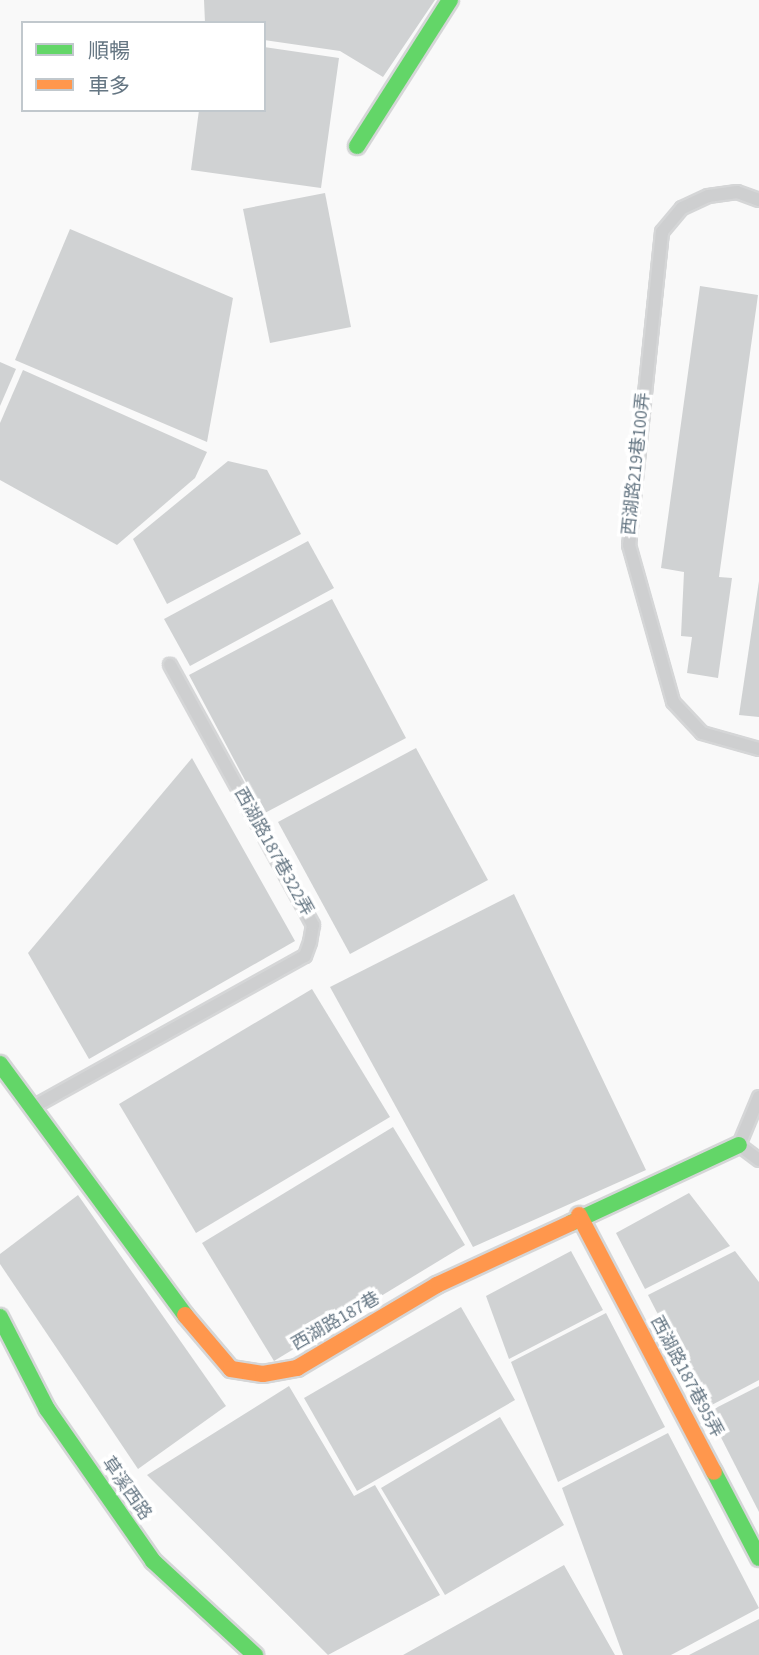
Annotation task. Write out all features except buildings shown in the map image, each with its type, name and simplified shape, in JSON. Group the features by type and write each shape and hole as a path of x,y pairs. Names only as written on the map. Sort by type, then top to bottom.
{"street":[{"path":"357,146 450,0"},
{"name":"西湖路187巷","path":"0,1064 35,1106 209,1348 231,1369 263,1374 297,1368 437,1285 579,1215 739,1145"},
{"name":"西湖路187巷95弄","path":"579,1215 759,1558"},
{"name":"草溪西路","path":"0,1317 47,1409 153,1562 256,1655"}],"lane":[{"name":"西湖路219巷100弄","path":"759,200 737,191 708,196 682,208 662,232 629,545 673,702 702,733 759,749"},
{"name":"西湖路187巷322弄","path":"35,1106 305,956 310,942 313,925 170,666"},
{"path":"759,1097 739,1145 759,1160"}],"traffic: fast":[{"path":"357,146 450,0"},
{"path":"0,1064 185,1315"},
{"path":"571,1223 739,1145"},
{"path":"0,1317 47,1409 153,1561 255,1655"},
{"path":"714,1472 759,1558"}],"traffic: slow":[{"path":"579,1215 714,1472"},
{"path":"185,1315 231,1369 263,1374 297,1368 437,1285 571,1223"}]}
